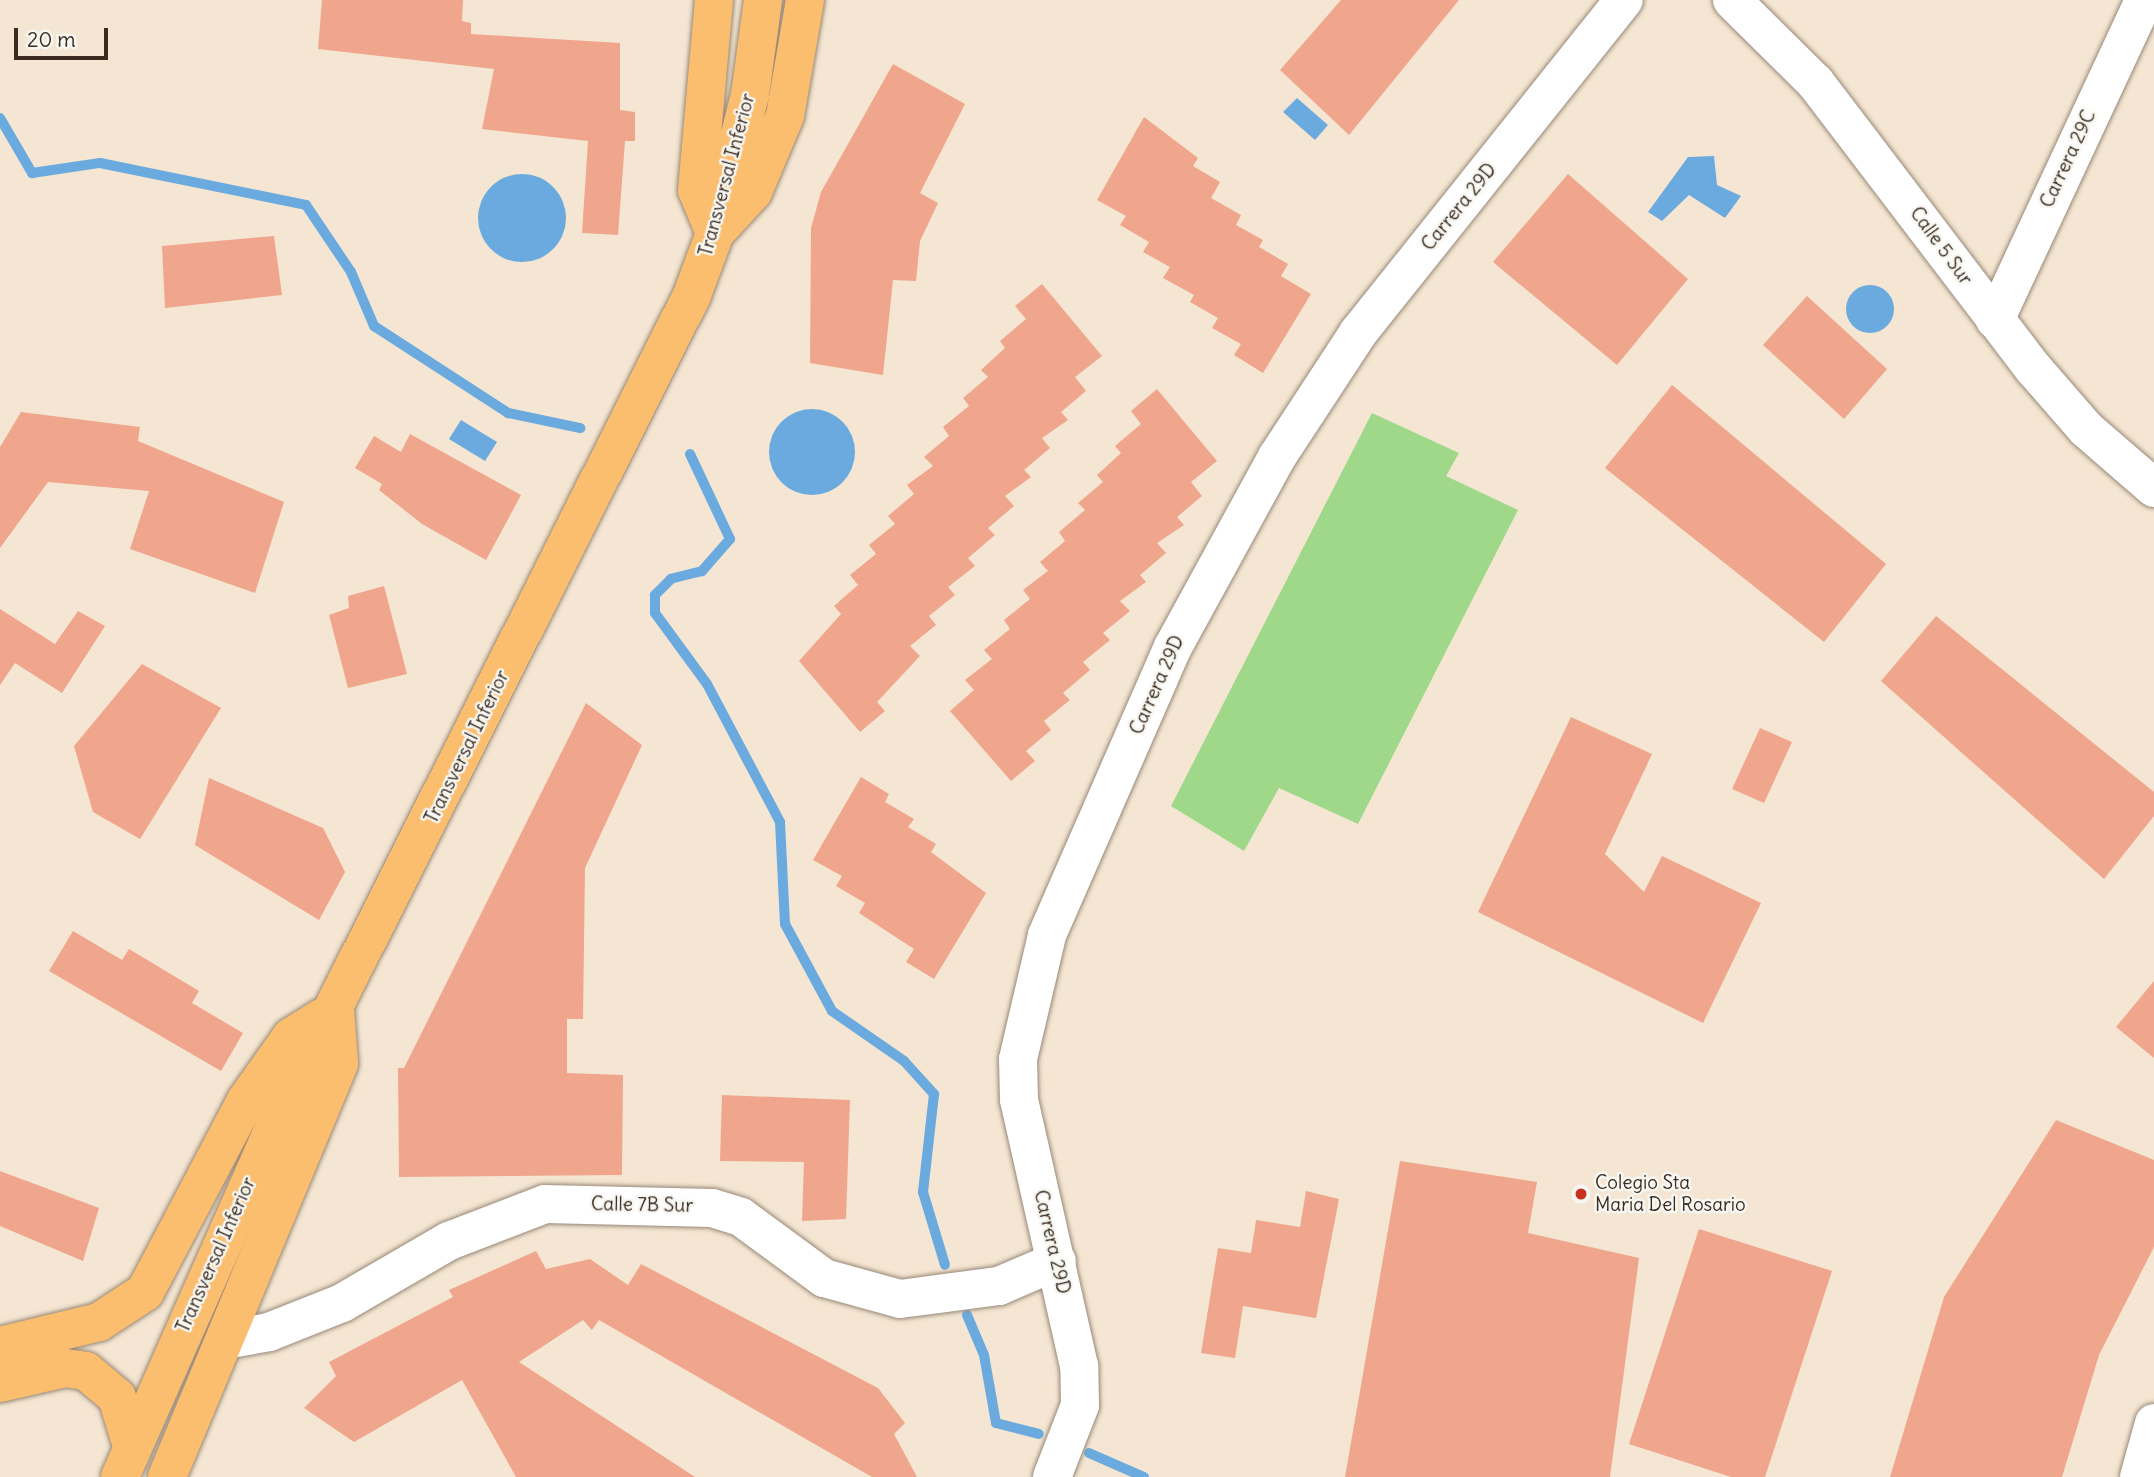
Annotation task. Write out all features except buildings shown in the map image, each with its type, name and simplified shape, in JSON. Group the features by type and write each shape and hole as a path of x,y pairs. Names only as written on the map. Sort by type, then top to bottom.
{"main road":[{"path":"714,0 697,190 715,233 754,192 785,116 805,0"},
{"name":"Transversal Inferior","path":"126,1461 269,1138 692,295 715,233 750,95 763,0"},
{"path":"0,1346 99,1322 145,1292 245,1102 291,1037 335,1009 339,1063 167,1477"},
{"path":"0,1383 65,1368 86,1371 117,1397 126,1461"}],"street":[{"name":"Carrera 29D","path":"1052,1477 1080,1405 1057,1261 1019,1100 1018,1059 1030,993 1047,935 1173,647 1277,457 1358,333 1624,0"},
{"name":"Calle 5 Sur","path":"1732,0 1815,82 1995,320 2086,429 2154,488"},
{"name":"Carrera 29C","path":"1995,320 2144,0"},
{"name":"Calle 7B Sur","path":"225,1339 269,1332 342,1303 449,1241 544,1204 712,1208 741,1217 824,1278 901,1299 999,1286 1057,1261"},
{"path":"2138,1477 2154,1423"}],"green space":[{"path":"1372,413 1459,453 1446,476 1518,510 1358,824 1279,788 1244,851 1171,806"}],"water":[{"path":"1297,98 1328,125 1315,140 1283,112"},
{"path":"1714,156 1717,185 1741,196 1725,218 1689,195 1662,221 1648,212 1688,157"},
{"path":"522,174 539,178 553,187 562,201 566,218 562,235 553,249 539,258 522,262 505,258 491,249 482,235 478,218 482,201 491,187 505,178"},
{"path":"1870,285 1887,292 1894,309 1887,326 1870,333 1853,326 1846,309 1853,292"},
{"path":"812,409 836,416 848,428 855,452 848,476 836,488 812,495 788,488 776,476 769,452 776,428 788,416"},
{"path":"461,420 497,442 485,461 449,439"}],"waterway":[{"path":"0,118 32,173 100,163 306,205 351,272 374,326 508,413 580,428"},
{"path":"690,454 730,539 702,571 671,579 655,595 655,613 707,684 780,822 785,924 832,1011 904,1061 934,1094 923,1192 945,1265"},
{"path":"967,1315 984,1355 996,1423 1039,1434"},
{"path":"1089,1453 1144,1477"}],"place":[{"name":"Colegio Sta Maria Del Rosario","path":"1581,1194"}]}
